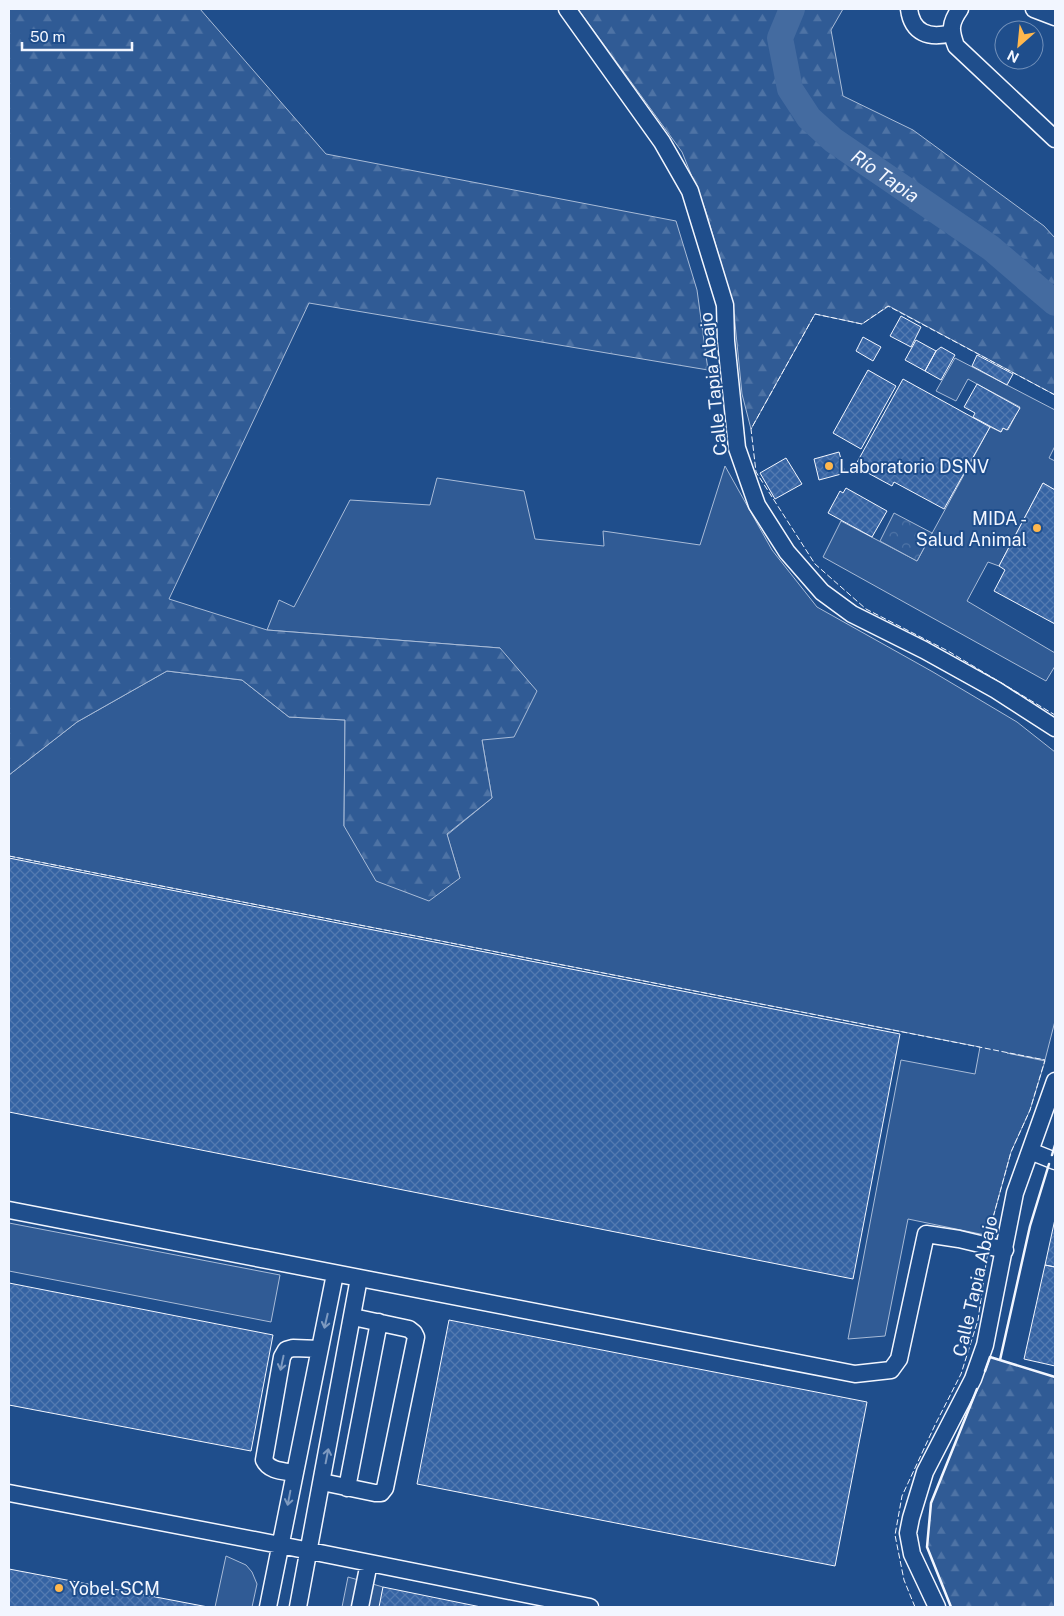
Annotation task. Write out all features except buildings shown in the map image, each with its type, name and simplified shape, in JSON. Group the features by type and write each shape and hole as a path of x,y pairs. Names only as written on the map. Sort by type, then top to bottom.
{"street":[{"name":"Calle Tapia Abajo","path":"566,9 662,142 690,191 725,306 726,341 737,448 757,505 787,552 822,592 852,614 924,650 996,690 1055,728"},
{"path":"909,9 913,24 924,33 938,37 951,33"},
{"path":"960,9 952,22 951,33 956,46 1055,139"},
{"path":"1034,9 1055,17"},
{"name":"Calle Tapia Abajo","path":"937,1607 912,1554 908,1533 911,1518 925,1472 973,1379 982,1353 994,1309 1016,1193 1055,1081"},
{"path":"1030,1151 1055,1161"},
{"path":"9,1210 855,1374 891,1370 899,1359 926,1234 1005,1250"},
{"path":"268,1607 335,1274"},
{"path":"298,1607 360,1278"},
{"path":"322,1482 374,1493 381,1493 386,1488 416,1337 409,1329 353,1317"},
{"path":"346,1488 379,1322"},
{"path":"294,1473 271,1468 267,1466 264,1460 282,1357 286,1350 293,1348 320,1349"},
{"path":"9,1493 280,1544 590,1607"},
{"path":"360,1607 368,1563"}],"shaded area":[{"path":"955,358 1055,410 1055,446 1049,458 1055,461 1055,490 1043,483 999,566 988,562 967,601 1055,653 1055,666 1046,681 823,557 841,521 917,561 990,427 1001,432 1003,428 1008,430 1020,407 968,379 956,401 936,391"},
{"path":"725,466 772,550 817,607 1017,722 1055,752 1055,1021 1045,1060 1007,1053 1045,1061 1030,1110 1011,1152 991,1225 990,1236 908,1219 885,1336 848,1339 901,1060 975,1074 980,1047 9,856 9,775 77,722 167,671 242,680 289,717 345,720 344,826 460,878 447,835 492,798 482,740 500,648 267,630 279,600 294,607 350,500 430,505 437,478 524,491 535,539 604,546 603,531 700,545"},
{"path":"9,1223 280,1275 271,1322 9,1271"},
{"path":"226,1556 246,1565 252,1572 257,1584 252,1607 215,1607"},
{"path":"348,1577 383,1587 380,1607 342,1607"}],"green space":[{"path":"9,9 200,9 326,154 676,221 697,290 708,370 309,303 169,599 267,630 500,648 537,691 514,737 482,740 492,798 447,834 460,878 429,901 376,881 344,826 345,720 289,717 242,680 167,671 77,722 9,775"},
{"path":"578,9 843,9 831,30 843,96 913,130 1044,226 1055,238 1055,395 889,306 862,324 815,314 751,429 742,394 733,303 705,209 682,152"},
{"path":"894,513 932,533 917,561 880,541"},
{"path":"990,1357 1055,1377 1055,1607 951,1607 927,1547 931,1503"}],"waterway":[{"name":"Río Tapia","path":"792,9 780,38 790,89 809,118 833,140 991,248 1055,303"}],"fence":[{"path":"1055,395 888,306 862,324 815,314 751,429 756,472 815,564 866,609 948,651 1055,715 1055,713"},
{"path":"9,856 1045,1060 1030,1110 1011,1152 991,1225 989,1243"},
{"path":"915,1607 904,1580 895,1535 902,1496 961,1374 978,1320 988,1250"}],"wall":[{"path":"1052,1155 1055,1145"},
{"path":"1000,1360 1030,1226 1049,1164"},
{"path":"985,1371 990,1357 1055,1377"},
{"path":"951,1607 927,1547 931,1503 977,1389"}],"place":[{"name":"Laboratorio DSNV","path":"829,466"},
{"name":"MIDA - Salud Animal","path":"1037,528"},
{"name":"Yobel SCM","path":"59,1588"}]}
